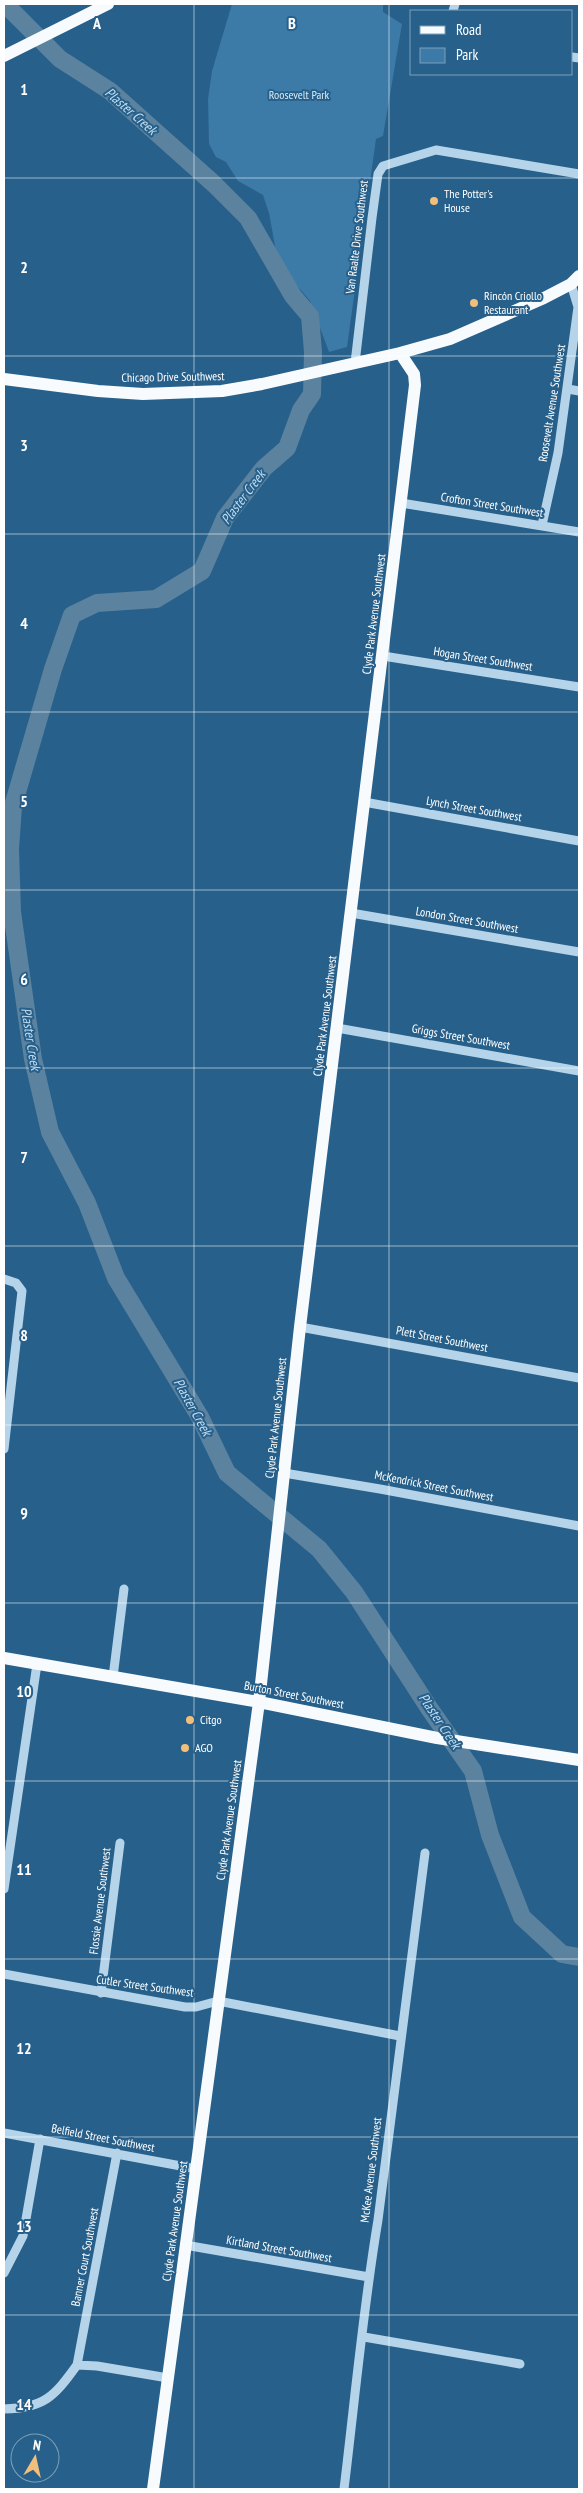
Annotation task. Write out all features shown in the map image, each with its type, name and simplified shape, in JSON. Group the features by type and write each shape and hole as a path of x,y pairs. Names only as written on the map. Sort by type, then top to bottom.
{"main road":[{"path":"4,56 108,4"},
{"name":"Chicago Drive Southwest","path":"4,379 98,391 143,394 222,391 400,353 450,339 486,324 575,280"},
{"name":"Clyde Park Avenue Southwest","path":"153,2489 259,1702 300,1327 415,385 414,374 400,353"},
{"name":"Burton Street Southwest","path":"4,1658 259,1702 470,1744 579,1760"}],"street":[{"name":"Van Raalte Drive Southwest","path":"354,363 376,186 382,166 436,150 579,174"},
{"name":"Roosevelt Avenue Southwest","path":"542,525 558,453 568,389 578,307 575,280"},
{"path":"568,389 579,391"},
{"name":"Crofton Street Southwest","path":"401,503 579,532"},
{"name":"Hogan Street Southwest","path":"383,656 579,687"},
{"name":"Lynch Street Southwest","path":"364,802 579,841"},
{"name":"London Street Southwest","path":"351,913 579,952"},
{"name":"Griggs Street Southwest","path":"337,1028 579,1072"},
{"path":"4,1279 16,1283 22,1291 4,1449"},
{"name":"Plett Street Southwest","path":"300,1327 579,1378"},
{"name":"McKendrick Street Southwest","path":"284,1474 380,1489 579,1526"},
{"path":"113,1677 124,1589"},
{"path":"4,1889 36,1664"},
{"name":"Flossie Avenue Southwest","path":"101,1993 120,1843"},
{"name":"McKee Avenue Southwest","path":"344,2489 364,2337 369,2277 425,1853"},
{"name":"Cutler Street Southwest","path":"4,1974 185,2007 196,2007 218,2001 400,2036"},
{"name":"Belfield Street Southwest","path":"4,2134 117,2153 196,2169"},
{"path":"4,2273 23,2236 40,2139"},
{"name":"Banner Court Southwest","path":"4,2409 22,2409 42,2403 54,2393 77,2365 117,2153"},
{"name":"Kirtland Street Southwest","path":"185,2245 369,2277"},
{"path":"364,2337 520,2364"},
{"path":"77,2365 97,2366 168,2378"}],"green space":[{"name":"Roosevelt Park","path":"232,4 383,4 383,12 402,24 383,136 376,139 347,347 329,352 310,301 278,263 269,213 263,195 238,181 226,162 216,157 209,144 208,99 212,71"}],"waterway":[{"name":"Plaster Creek","path":"5,4 60,59 110,91 214,184 248,218 293,296 310,316 313,352 312,394 301,410 287,448 264,468 225,518 202,571 156,599 97,603 72,615 53,669 13,806 10,849 12,912 33,1059 50,1132 87,1203 116,1278 200,1417 227,1473 319,1549 354,1592 429,1708 473,1771 490,1835 522,1917 562,1954 579,1957"}],"place":[{"name":"The Potter's House","path":"434,201"},
{"name":"Rincón Criollo Restaurant","path":"474,303"},
{"name":"Citgo","path":"190,1720"},
{"name":"AGO","path":"185,1748"}]}
